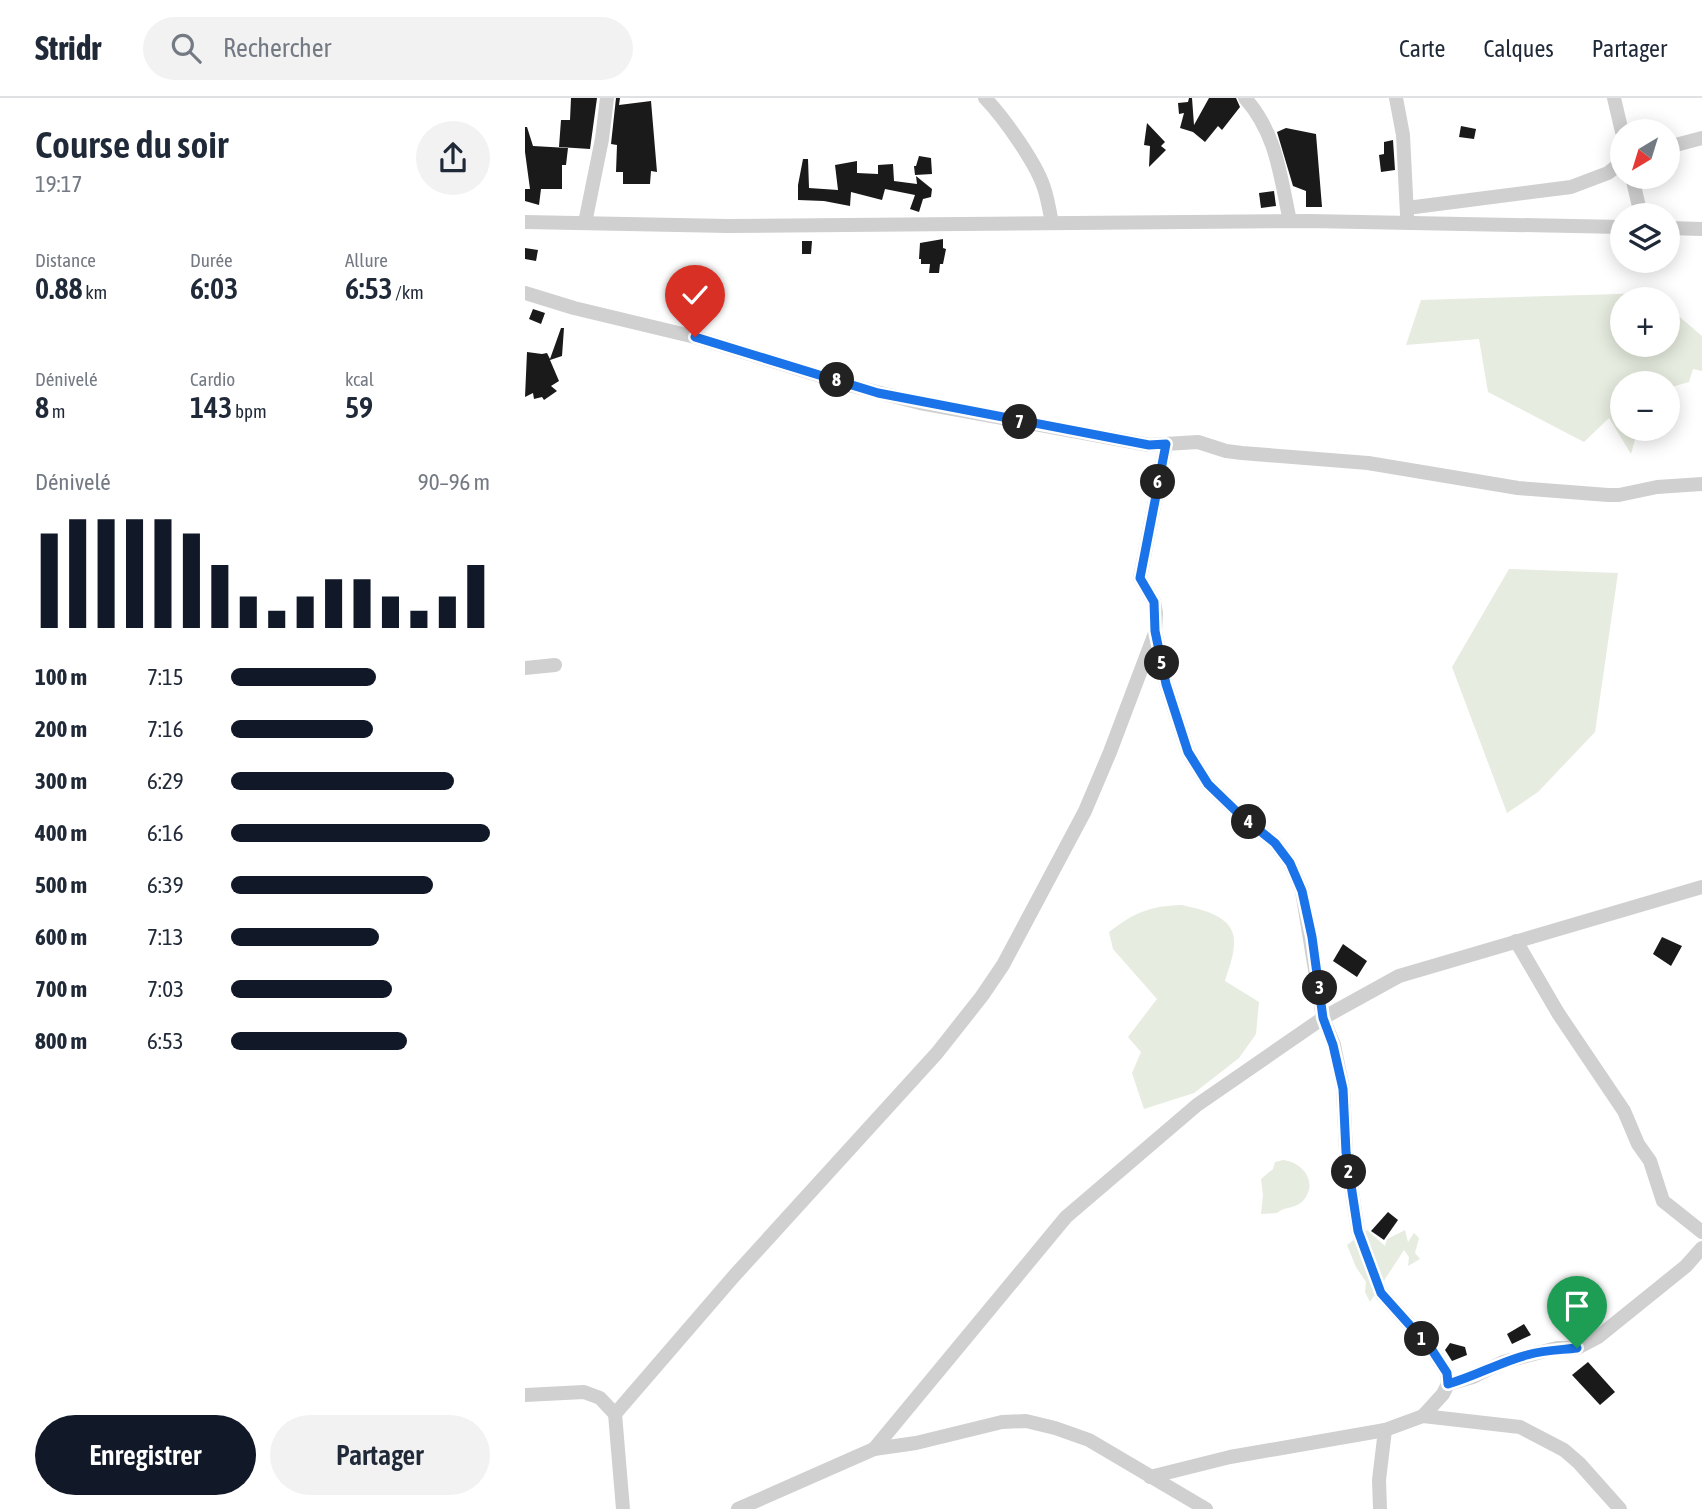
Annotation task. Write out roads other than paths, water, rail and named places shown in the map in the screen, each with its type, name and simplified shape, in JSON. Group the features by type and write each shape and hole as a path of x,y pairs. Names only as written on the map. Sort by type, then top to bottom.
{"street":[{"path":"585,223 602,139 607,98"},
{"path":"985,98 1002,116 1036,169 1045,189 1052,223"},
{"path":"1245,98 1262,119 1274,145 1290,221"},
{"path":"1396,98 1403,135 1407,223"},
{"path":"1614,98 1619,119"},
{"path":"1680,144 1702,138"},
{"path":"1407,208 1571,187 1610,171"},
{"path":"525,222 728,226 1290,221 1610,227"},
{"path":"1680,228 1702,229"},
{"path":"525,293 695,337 878,393 1149,445 1198,442 1242,453 1368,463 1518,488 1608,495 1657,487 1702,484"},
{"path":"1166,444 1140,578 1154,602 1155,631 1166,684 1188,752 1208,784 1275,843 1290,863 1305,903 1323,1018 1333,1045 1343,1089 1346,1152 1358,1231 1381,1293 1432,1350 1447,1373 1448,1384 1443,1394 1423,1416"},
{"path":"615,1414 734,1276 937,1054 982,996 1003,965 1085,811 1155,631"},
{"path":"525,668 555,665"},
{"path":"874,1449 1066,1216 1197,1105 1323,1018 1399,976 1702,887"},
{"path":"1516,941 1557,1013 1624,1111 1638,1144 1650,1161 1663,1201 1702,1232"},
{"path":"1448,1384 1472,1377 1503,1362 1557,1348 1577,1348 1598,1337 1686,1266 1702,1248"},
{"path":"525,1395 584,1392 600,1398 615,1414 623,1509"},
{"path":"1150,1476 1230,1457 1385,1430 1423,1416 1520,1427 1564,1450 1620,1509"},
{"path":"738,1509 874,1449 916,1443 1002,1422 1026,1421 1089,1440 1206,1509"},
{"path":"1380,1509 1379,1480 1385,1430"}]}
